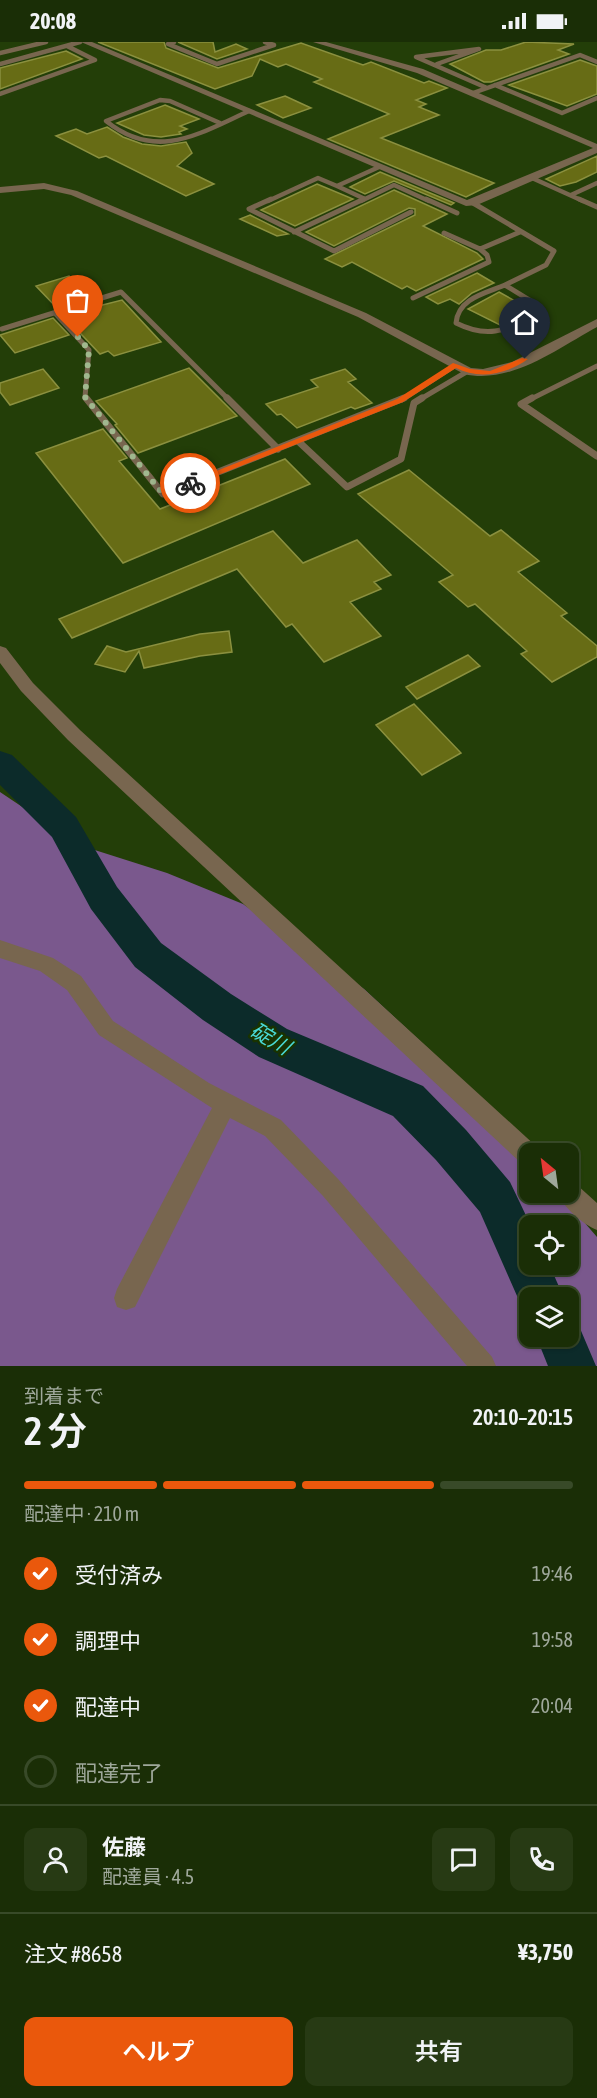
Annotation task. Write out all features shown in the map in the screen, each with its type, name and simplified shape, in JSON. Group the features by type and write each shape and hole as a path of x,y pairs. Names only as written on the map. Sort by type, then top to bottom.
{"street":[{"path":"85,42 466,203 474,203 597,148"},
{"path":"317,42 398,64 473,93 597,148"},
{"path":"0,190 44,186 74,193 352,310 468,371 491,373 507,369 597,322"},
{"path":"0,652 27,687 74,735 519,1146"},
{"path":"0,949 46,964 74,983 106,1028 201,1091 273,1128 331,1188 483,1366"},
{"path":"126,1298 226,1103"},
{"path":"579,1202 597,1218"}],"lane":[{"path":"0,53 45,42"},
{"path":"0,64 80,42"},
{"path":"174,42 168,44 217,64 274,45 265,42"},
{"path":"0,94 95,60 67,46"},
{"path":"437,64 479,50 416,57 437,64 487,88"},
{"path":"473,93 580,55 597,62"},
{"path":"495,85 562,113 597,98"},
{"path":"220,123 170,101 160,100 106,121 148,142 164,144 198,138 220,123 249,111"},
{"path":"337,186 380,166"},
{"path":"364,199 318,178 249,209 334,251 411,212"},
{"path":"532,178 597,207"},
{"path":"571,195 597,183"},
{"path":"294,232 394,185 458,213"},
{"path":"474,203 554,251 546,265 505,285 459,308 455,316 456,322 476,333 489,334 501,332 542,310 505,285"},
{"path":"480,249 520,232"},
{"path":"413,298 489,262 487,255 480,249 444,233"},
{"path":"2,329 122,292 278,448"},
{"path":"55,313 89,350 85,397 163,494 400,401 456,365"},
{"path":"597,366 521,404 597,456"},
{"path":"298,441 347,487 401,459 414,403 468,371"}],"shaded area":[{"path":"0,792 79,845 167,873 243,904 364,989 475,1092 519,1145 519,1203 568,1203 578,1215 519,1215 519,1275 579,1275 579,1216 597,1237 597,1366 0,1366"}],"building":[{"path":"98,42 164,42 166,48 218,68 301,43 363,65 371,62 424,83 429,81 447,88 416,100 426,104 419,107 439,115 381,138 494,183 466,197 328,139 389,114 314,82 322,79 286,64 278,67 260,59 252,76 215,89"},
{"path":"178,42 213,42 215,52 236,44 247,49 217,59"},
{"path":"526,42 574,44 558,50 569,54 491,82 484,82 450,64 486,50 501,50"},
{"path":"66,51 82,59 0,89 0,68"},
{"path":"580,60 597,66 597,94 567,106 509,85"},
{"path":"285,96 311,108 283,118 257,105"},
{"path":"165,105 199,119 180,126 187,129 179,132 181,134 161,137 144,135 117,123"},
{"path":"107,127 123,137 142,144 161,146 186,142 192,153 177,166 214,184 186,196 106,156 99,158 56,136 76,129 87,134"},
{"path":"597,156 597,172 576,182 560,186 546,179"},
{"path":"380,172 454,203 451,205 394,181 365,194 350,187"},
{"path":"317,184 353,199 295,226 261,210"},
{"path":"394,190 447,214 423,226 477,253 483,259 416,291 407,286 402,289 352,262 342,267 325,259 415,215 415,209 409,208 334,246 306,232"},
{"path":"250,215 288,234 277,236 240,219"},
{"path":"477,273 494,283 472,293 459,304 450,299 438,304 426,297"},
{"path":"69,276 89,297 56,307 36,286"},
{"path":"499,292 531,310 500,325 468,309"},
{"path":"122,300 161,342 114,356 108,351 100,354 63,315"},
{"path":"53,318 69,335 15,353 0,335"},
{"path":"189,368 237,416 138,453 115,425 117,424 96,401"},
{"path":"43,369 59,388 10,405 0,392 0,383"},
{"path":"345,369 356,379 348,382 372,403 355,409 351,407 297,428 281,414 277,415 266,404 318,387 311,380"},
{"path":"103,429 127,458 119,461 160,509 285,459 310,484 123,563 36,453"},
{"path":"409,470 490,536 501,530 539,561 518,572 567,613 561,616 597,646 597,657 552,682 521,654 527,651 475,604 468,607 439,582 453,575 358,494"},
{"path":"273,531 303,563 357,540 391,575 374,582 381,589 350,602 381,636 324,662 292,624 286,627 237,569 72,638 59,619"},
{"path":"229,631 232,652 144,668 139,651 125,672 95,664 107,646 126,652 200,634"},
{"path":"468,655 480,666 417,699 406,687"},
{"path":"414,704 461,753 422,775 376,725"}],"waterway":[{"name":"碇川","path":"0,764 64,827 104,898 148,955 217,1007 273,1043 408,1101 451,1145 495,1197 536,1287"},
{"name":"碇川","path":"564,1347 572,1366"}],"way so far":[{"path":"78,337 89,350 85,397 163,494 190,483"}],"route":[{"path":"190,483 400,401 456,365 468,371 491,373 507,369 525,359"}]}
